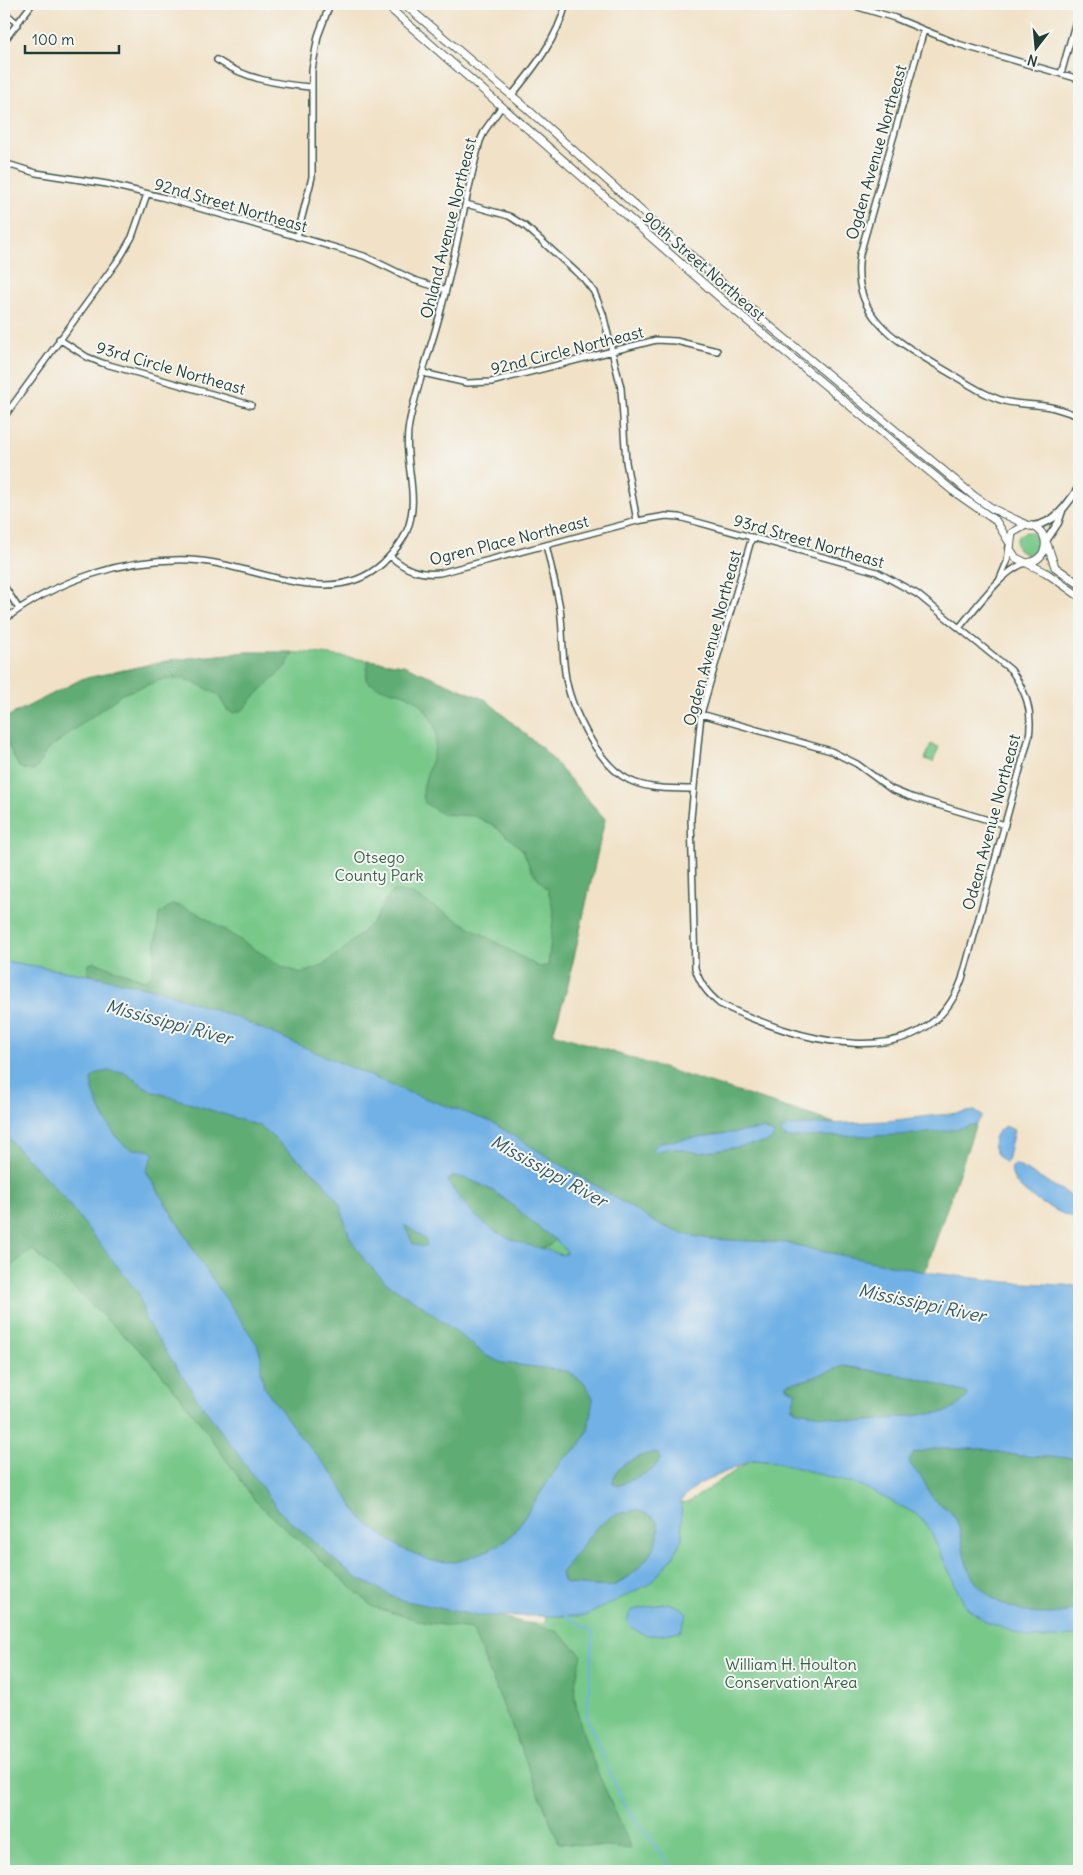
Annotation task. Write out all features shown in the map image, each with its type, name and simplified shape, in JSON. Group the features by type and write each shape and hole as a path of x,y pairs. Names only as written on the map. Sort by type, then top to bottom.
{"main road":[{"name":"90th Street Northeast","path":"385,4 726,303 953,491 996,521 1009,543"},
{"name":"90th Street Northeast","path":"404,4 524,106 778,334 974,496 993,509 1030,526"},
{"path":"492,97 510,94"},
{"path":"504,108 524,106"},
{"path":"1079,584 1055,567 1042,532 1030,526 1016,529 1009,543 1012,554 1045,572 1079,596"},
{"path":"1027,563 1032,563 1042,556 1046,542"}],"street":[{"path":"4,41 32,4"},
{"path":"297,237 312,178 310,87 318,36 330,4"},
{"path":"510,94 534,68 552,39 566,4"},
{"path":"848,4 924,30 958,44 1079,79"},
{"path":"1061,74 1079,10"},
{"path":"4,12 18,24"},
{"name":"Ogden Avenue Northeast","path":"924,30 860,254 860,282 867,305 884,330 934,364 975,388 1004,401 1049,407 1079,416"},
{"path":"217,60 235,70 264,81 310,87"},
{"name":"Ohland Avenue Northeast","path":"4,620 18,609 71,582 129,564 165,560 203,561 234,566 303,584 334,586 354,582 366,576 390,556 405,535 414,508 408,435 446,290 480,141 485,130 504,108"},
{"name":"92nd Street Northeast","path":"4,163 36,174 89,180 147,194 297,237 370,258 414,280 446,290"},
{"path":"4,417 121,256 132,237 147,194"},
{"path":"466,204 493,211 517,221 584,279 594,292 603,314 613,350 623,402 626,462 637,522"},
{"name":"93rd Circle Northeast","path":"59,339 87,357 102,363 251,405"},
{"name":"92nd Circle Northeast","path":"423,373 479,384 613,350 667,340 717,351"},
{"path":"1030,526 1046,523 1062,510 1079,487"},
{"path":"1046,542 1058,523 1062,510"},
{"name":"93rd Street Northeast","path":"637,522 666,516 679,516 881,574 906,587 959,628"},
{"name":"Ogren Place Northeast","path":"390,556 405,568 430,574 637,522"},
{"name":"Ogden Avenue Northeast","path":"752,537 702,714 692,789 695,968 701,984 710,996 730,1009 812,1038 871,1042 904,1039 917,1033"},
{"path":"999,582 1007,562 1009,543"},
{"path":"546,545 560,609 565,673 572,702 598,752 620,776 641,785 692,789"},
{"path":"959,628 999,582 1019,565 1027,563"},
{"path":"4,586 18,609"},
{"name":"Odean Avenue Northeast","path":"917,1033 944,1013 957,993 1030,737 1029,703 1021,684 1010,670 959,628"},
{"path":"702,714 831,751 857,764 891,789 908,796 1005,824"}],"green space":[{"path":"1027,532 1035,535 1038,543 1035,551 1027,554 1019,551 1016,543 1019,535"},
{"name":"Otsego County Park","path":"249,652 315,653 403,665 486,700 545,751 605,819 567,988 520,1139 94,976 4,961 4,714 7,717 82,679 171,660"},
{"path":"249,652 293,652 286,666 243,710 233,713 227,710 218,695 202,686 183,679 164,679 122,694 46,751 37,768 30,771 19,767 4,737 4,714 7,717 82,679 171,660"},
{"path":"368,660 403,665 486,700 545,751 605,819 567,988 553,1033 838,1124 788,1126 785,1137 906,1134 976,1124 925,1272 789,1243 710,1239 683,1234 658,1224 491,1122 405,1091 235,1017 158,990 94,976 87,972 88,965 94,962 144,980 149,978 153,970 159,914 173,904 196,912 283,967 301,973 322,966 345,948 373,922 386,899 394,891 414,895 539,967 548,966 554,911 548,890 531,870 523,850 493,825 474,816 442,814 425,803 423,795 424,786 435,747 434,724 421,705 413,698 374,685 366,680","holes":["763,1129 769,1130 684,1151 671,1148 654,1152 661,1142"]},
{"path":"931,744 939,747 933,762 925,759"},
{"path":"109,1071 123,1072 152,1091 260,1126 322,1180 340,1205 350,1238 388,1284 420,1304 487,1356 503,1363 567,1371 585,1383 593,1399 588,1431 578,1449 563,1459 518,1527 506,1541 489,1550 457,1562 432,1561 401,1548 371,1527 354,1509 336,1478 300,1436 264,1387 260,1351 202,1264 146,1170 152,1158 150,1150 135,1150 127,1147 108,1125 98,1105 91,1078 98,1073"},
{"path":"4,1134 61,1194 140,1294 145,1319 196,1397 280,1512 353,1576 401,1600 477,1616 494,1615 557,1631 582,1655 575,1687 578,1716 598,1774 631,1849 559,1843 472,1629 428,1623 373,1607 256,1502 199,1421 152,1362 32,1249 4,1272"},
{"name":"William H. Houlton Conservation Area","path":"4,1151 425,1617 544,1624 560,1573 621,1514 689,1502 751,1460 775,1462 1079,1458 1079,1871 4,1871"},
{"path":"454,1176 469,1180 495,1193 555,1239 553,1243 547,1247 536,1248 516,1242 492,1229 470,1212 461,1202 448,1180"},
{"path":"407,1225 425,1239 427,1245 422,1247 413,1244 405,1228"},
{"path":"555,1239 567,1251 564,1255 538,1249 545,1248"},
{"path":"843,1366 917,1378 966,1393 969,1396 956,1408 945,1412 861,1422 797,1411 792,1407 796,1392 786,1387 786,1384 805,1380"},
{"path":"933,1449 983,1449 1020,1456 1079,1458 1079,1607 1065,1612 1049,1614 1032,1613 1000,1603 987,1594 976,1582 968,1568 959,1528 954,1516 932,1497 924,1481 909,1461 914,1453"},
{"path":"654,1452 659,1454 661,1459 652,1470 618,1486 613,1484 617,1471 622,1466"},
{"path":"637,1510 653,1518 657,1522 659,1530 653,1549 639,1568 622,1581 610,1586 568,1584 563,1581 560,1573 597,1527 614,1515"}],"water":[{"name":"Mississippi River","path":"4,961 94,976 158,990 235,1017 405,1091 491,1122 658,1224 683,1234 710,1239 789,1243 925,1272 1006,1282 1079,1286 1079,1458 1020,1456 983,1449 933,1449 914,1453 909,1461 924,1481 932,1497 954,1516 959,1528 968,1568 976,1582 987,1594 1000,1603 1032,1613 1049,1614 1065,1612 1079,1607 1079,1634 1060,1638 1030,1638 986,1622 965,1606 929,1528 916,1514 862,1486 775,1462 752,1460 699,1484 681,1500 682,1538 673,1557 651,1583 585,1616 477,1616 401,1600 353,1576 280,1512 196,1397 145,1319 139,1294 61,1194 4,1134","holes":["109,1071 123,1072 152,1091 260,1126 322,1180 340,1205 350,1238 366,1262 388,1284 420,1304 487,1356 503,1363 567,1371 585,1383 593,1398 588,1431 578,1449 563,1459 518,1527 506,1541 489,1550 457,1562 432,1561 401,1548 371,1527 354,1509 336,1478 300,1436 264,1387 261,1373 261,1357 257,1344 202,1264 146,1171 154,1153 148,1150 127,1147 115,1135 103,1116 92,1087 91,1079 98,1073","454,1176 467,1179 490,1189 557,1241 566,1251 566,1254 559,1254 511,1239 491,1228 463,1202 452,1189 448,1180","405,1225 425,1239 427,1245 422,1247 413,1244","844,1366 917,1378 966,1393 968,1396 956,1408 945,1412 861,1422 797,1411 792,1408 796,1392 786,1387 786,1384 805,1380","654,1452 659,1454 661,1459 652,1470 618,1486 613,1484 614,1477 622,1466","637,1510 653,1518 657,1522 659,1530 653,1549 646,1559 639,1568 622,1581 605,1587 568,1584 563,1581 561,1573 597,1527 614,1515"]},
{"path":"975,1111 982,1116 976,1124 931,1133 789,1138 782,1135 781,1131 788,1126 887,1121"},
{"path":"1005,1126 1014,1130 1005,1163 996,1153 993,1143 996,1134"},
{"path":"763,1129 774,1134 772,1139 767,1142 701,1153 671,1148 654,1152 652,1149 661,1142"},
{"path":"1015,1164 1079,1200 1079,1220 1048,1207 1025,1192 1012,1175 1012,1166"},
{"path":"668,1603 682,1608 687,1614 680,1632 646,1635 640,1633 627,1622 629,1614 633,1610"}],"waterway":[{"path":"566,1616 593,1632 587,1718 623,1803 674,1871"}]}
